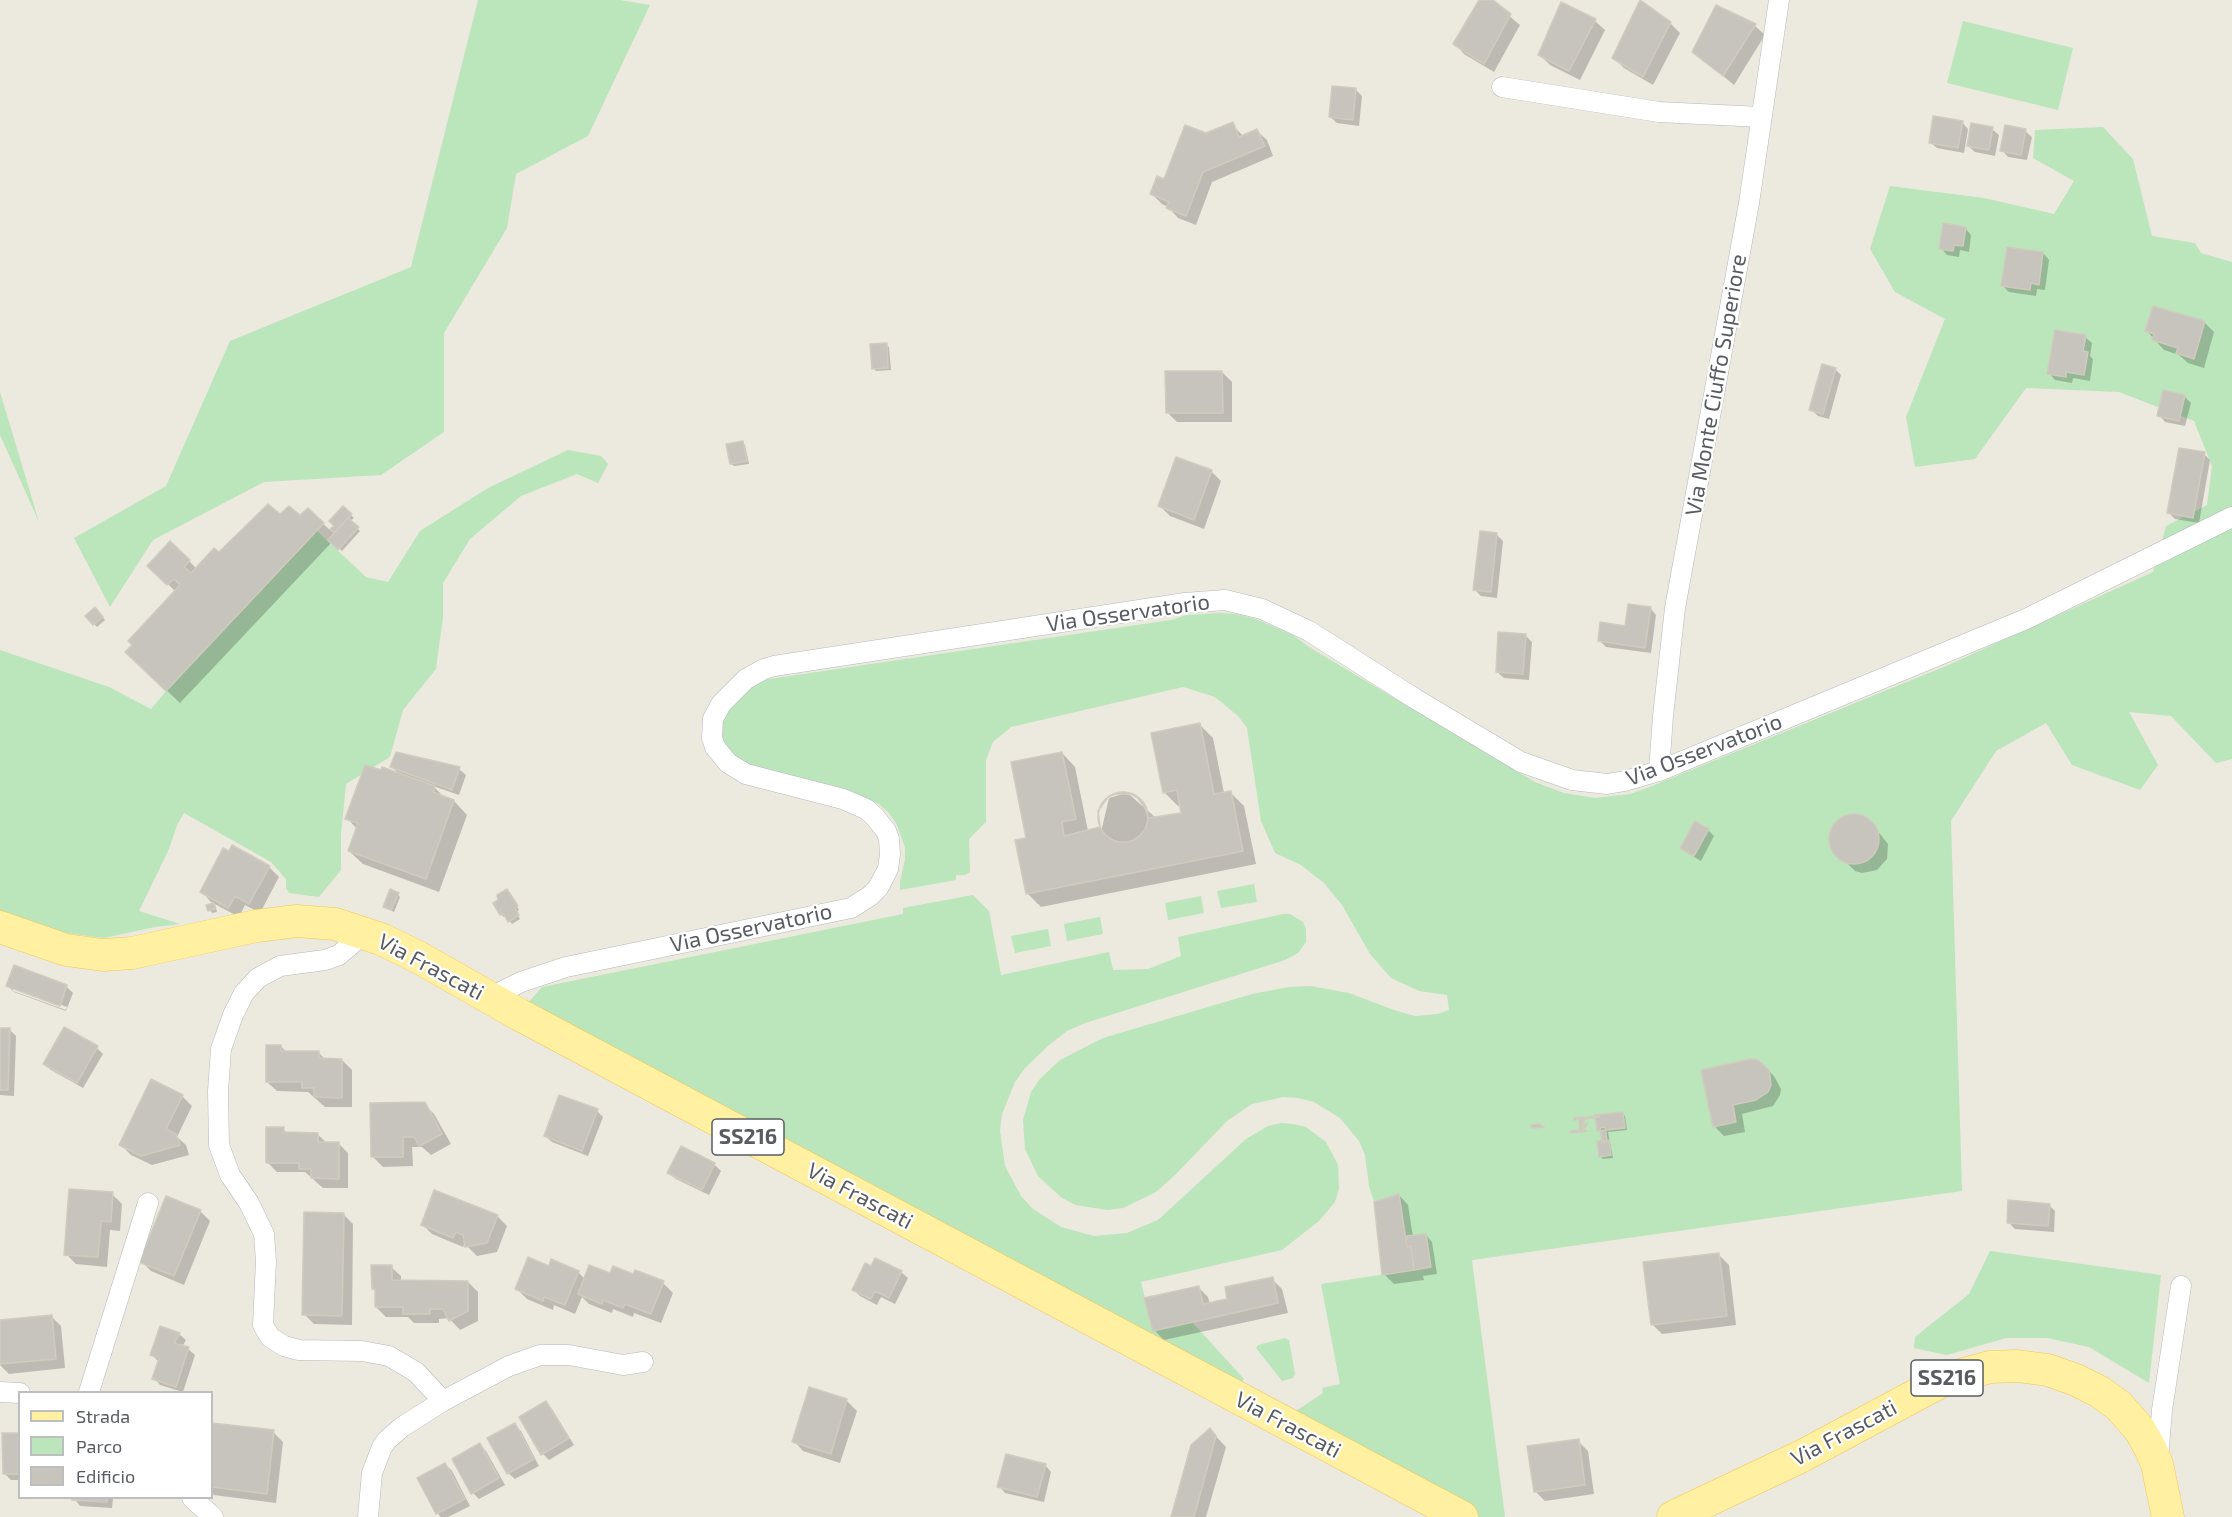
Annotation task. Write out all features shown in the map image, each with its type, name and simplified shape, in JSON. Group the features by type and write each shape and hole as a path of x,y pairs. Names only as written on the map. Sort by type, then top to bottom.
{"main road":[{"name":"Via Frascati","path":"0,927 66,950 113,955 283,922 323,922 361,931 408,952 489,998 1462,1517"},
{"name":"Via Frascati","path":"1673,1517 1802,1456 1946,1378 1990,1367 2017,1366 2040,1368 2076,1380 2100,1392 2120,1406 2145,1438 2157,1464 2168,1517"}],"street":[{"name":"Via Monte Ciuffo Superiore","path":"1659,771 1676,608 1747,214 1779,0"},
{"path":"1502,87 1659,112 1761,117"},
{"name":"Via Osservatorio","path":"489,998 521,982 566,967 851,908 878,888 888,869 889,839 882,824 866,809 843,799 746,774 728,763 715,747 712,738 713,719 721,704 746,679 774,666 1185,603 1225,600 1253,606 1309,631 1414,698 1521,762 1572,780 1607,784 1659,771 2026,619 2232,517"},
{"path":"361,931 339,955 325,960 280,966 258,978 244,993 220,1049 219,1145 230,1175 249,1203 264,1234 266,1261 263,1325 265,1332 277,1342 299,1350 362,1351 394,1358 416,1371 443,1401"},
{"path":"89,1391 148,1203"},
{"name":"Via Frascati","path":"2157,1464 2162,1410 2181,1286"},
{"path":"368,1517 372,1473 387,1440 402,1427 443,1401 509,1366 540,1355 569,1355 623,1365 643,1362"},
{"path":"0,1392 18,1393"},
{"path":"194,1499 213,1517"}],"green space":[{"path":"478,0 620,0 650,5 588,136 516,174 507,228 444,333 444,432 381,475 264,482 153,540 110,607 74,538 166,486 230,341 411,267"},
{"path":"1963,21 2073,48 2058,110 1947,83"},
{"path":"2103,127 2133,159 2152,236 2195,243 2201,253 2232,262 2232,759 2216,763 2171,716 2129,712 2158,765 2140,790 2072,765 2046,723 1996,751 1951,821 1962,1191 1472,1260 1505,1517 1477,1517 1296,1411 1323,1393 1322,1388 1340,1384 1321,1284 1431,1267 1426,1234 1406,1236 1399,1194 1374,1202 1369,1186 1365,1155 1359,1141 1340,1118 1314,1102 1298,1098 1283,1097 1252,1104 1227,1121 1156,1192 1123,1208 1107,1210 1076,1205 1062,1198 1038,1176 1025,1149 1023,1120 1031,1092 1039,1080 1060,1060 1103,1038 1252,994 1289,987 1310,986 1349,993 1415,1016 1438,1014 1449,1010 1447,995 1419,991 1391,978 1370,954 1342,905 1324,883 1301,865 1275,853 1261,821 1247,728 1238,716 1215,697 1183,687 1011,727 993,742 986,760 986,822 969,839 970,872 965,875 956,875 956,880 900,890 905,847 896,823 889,813 879,804 865,798 732,761 720,736 724,712 757,681 1171,620 1187,615 1237,614 1256,619 1293,635 1309,647 1535,782 1564,793 1595,798 1630,794 1647,788 1946,666 2153,572 2166,526 2207,505 2212,466 2194,421 2119,392 2026,388 1975,459 1915,467 1906,417 1945,319 1895,292 1870,249 1890,186 1984,198 2054,214 2074,181 2033,158 2035,130"},
{"path":"0,392 39,522 0,435"},
{"path":"568,450 601,456 608,464 598,483 577,474 521,496 470,539 443,583 443,617 436,669 403,710 390,757 346,784 341,835 341,870 319,897 289,893 286,888 286,879 271,862 184,813 139,911 180,924 104,938 57,932 0,916 0,650 109,687 151,709 317,531 366,577 388,582 420,531 488,488"},
{"path":"1254,884 1257,902 1221,908 1217,891"},
{"path":"973,895 989,911 1001,975 1109,952 1113,970 1148,969 1181,956 1178,937 1283,914 1290,914 1303,922 1306,929 1306,942 1298,953 1285,960 1085,1023 1067,1031 1025,1068 1015,1082 1002,1114 1000,1131 1005,1166 1021,1196 1033,1209 1061,1227 1094,1236 1127,1233 1158,1220 1246,1139 1268,1126 1281,1123 1306,1127 1326,1142 1338,1165 1339,1189 1335,1202 1319,1221 1282,1250 1141,1282 1153,1331 1192,1322 1244,1379 1241,1383 527,1004 542,987 903,914 903,908"},
{"path":"1201,896 1204,913 1168,920 1165,903"},
{"path":"1100,917 1103,934 1067,941 1064,924"},
{"path":"1048,929 1051,946 1015,953 1011,936"},
{"path":"1990,1251 2161,1275 2149,1383 2089,1347 2047,1338 2006,1338 1947,1355 1914,1348 1915,1337 1969,1294"},
{"path":"1285,1338 1289,1340 1295,1374 1293,1378 1282,1381 1256,1348 1258,1345"}],"building":[{"path":"1479,0 1493,0 1511,14 1484,64 1453,44"},
{"path":"1640,0 1671,22 1643,77 1612,58"},
{"path":"1561,2 1596,19 1569,71 1538,55"},
{"path":"1716,5 1756,24 1723,76 1692,52"},
{"path":"1332,86 1356,88 1353,120 1329,117"},
{"path":"1933,116 1963,121 1958,148 1929,143"},
{"path":"1233,122 1239,137 1257,129 1265,146 1203,172 1186,216 1166,208 1169,202 1150,194 1157,176 1164,179 1185,125 1206,133"},
{"path":"1971,123 1993,127 1989,150 1967,146"},
{"path":"2005,125 2026,129 2021,155 2000,151"},
{"path":"1943,223 1966,227 1963,246 1954,245 1953,251 1939,249"},
{"path":"2007,247 2043,252 2039,285 2031,283 2030,290 2001,286"},
{"path":"2153,306 2205,321 2194,359 2176,353 2178,348 2152,340 2154,334 2145,331"},
{"path":"2055,330 2086,335 2083,351 2088,352 2084,375 2066,372 2066,377 2047,374"},
{"path":"887,343 888,368 872,369 870,344"},
{"path":"1822,364 1836,368 1823,414 1809,410"},
{"path":"1165,371 1222,371 1223,413 1166,413"},
{"path":"2163,390 2185,395 2179,421 2157,416"},
{"path":"743,441 747,461 730,464 726,444"},
{"path":"2179,448 2205,452 2193,518 2167,513"},
{"path":"1176,457 1212,470 1194,520 1158,506"},
{"path":"268,504 280,514 289,506 300,515 308,508 324,523 166,691 125,652 132,645 128,641 180,585 174,579 167,585 147,566 170,541 190,560 184,567 191,573 214,548 219,552"},
{"path":"343,506 352,514 334,533 330,529 334,526 329,521"},
{"path":"348,518 359,527 338,550 328,540"},
{"path":"1480,531 1497,533 1491,592 1473,590"},
{"path":"1628,604 1651,607 1645,648 1598,641 1600,622 1625,626"},
{"path":"95,607 103,617 93,625 85,616"},
{"path":"1498,632 1526,634 1523,674 1496,672"},
{"path":"1200,723 1214,794 1231,791 1243,851 1026,894 1015,840 1026,838 1011,762 1062,752 1076,819 1062,822 1064,836 1100,827 1098,811 1108,797 1115,794 1131,794 1138,798 1148,818 1181,813 1177,790 1163,793 1151,733"},
{"path":"396,752 460,767 452,790 390,767"},
{"path":"365,765 381,770 382,767 435,786 433,792 454,800 426,879 348,851 358,823 345,819"},
{"path":"1123,792 1137,796 1144,803 1148,817 1144,831 1137,838 1123,842 1109,838 1102,831 1098,817 1102,803 1109,796"},
{"path":"1849,814 1859,814 1872,821 1879,834 1879,844 1872,857 1859,864 1849,864 1840,860 1833,853 1829,844 1829,834 1833,825 1840,818"},
{"path":"1695,821 1709,829 1694,856 1680,848"},
{"path":"232,845 270,866 249,904 235,896 228,908 200,892 223,848 229,851"},
{"path":"390,889 399,893 391,910 383,907"},
{"path":"507,889 518,906 515,908 519,915 508,922 504,914 500,915 493,903 498,900 497,895"},
{"path":"214,903 215,909 208,911 206,905"},
{"path":"14,965 67,985 60,1006 6,986"},
{"path":"64,1027 98,1046 77,1083 43,1064"},
{"path":"0,1028 10,1028 8,1090 0,1090"},
{"path":"266,1045 281,1045 281,1051 319,1051 319,1058 342,1059 342,1098 314,1097 314,1088 302,1088 302,1082 266,1082"},
{"path":"1751,1059 1758,1060 1769,1070 1771,1085 1768,1092 1756,1100 1733,1105 1736,1122 1713,1127 1701,1070"},
{"path":"151,1079 183,1095 166,1129 176,1134 180,1145 141,1156 119,1145"},
{"path":"559,1095 598,1109 582,1151 544,1136"},
{"path":"425,1102 442,1134 419,1146 414,1137 403,1137 403,1157 371,1157 370,1103"},
{"path":"1623,1112 1625,1128 1597,1131 1595,1115"},
{"path":"1599,1116 1584,1119 1584,1125 1588,1123 1584,1129 1581,1119 1582,1130 1587,1131 1571,1133 1571,1131 1580,1130 1579,1119 1574,1120 1574,1118"},
{"path":"1540,1124 1544,1127 1532,1128 1531,1125"},
{"path":"266,1127 284,1127 284,1132 318,1133 318,1142 339,1142 339,1179 311,1178 311,1169 299,1169 299,1163 266,1163"},
{"path":"1605,1127 1607,1142 1602,1142 1600,1128"},
{"path":"1609,1140 1611,1155 1599,1157 1597,1141"},
{"path":"681,1146 715,1163 702,1190 667,1173"},
{"path":"69,1189 113,1192 111,1222 101,1221 98,1257 64,1255"},
{"path":"434,1190 498,1215 487,1243 465,1247 463,1235 456,1232 453,1238 421,1225"},
{"path":"1399,1194 1407,1247 1411,1246 1414,1270 1382,1275 1374,1202"},
{"path":"166,1196 201,1210 174,1276 139,1262"},
{"path":"2008,1200 2050,1204 2048,1226 2007,1223"},
{"path":"304,1212 344,1213 342,1316 302,1315"},
{"path":"1426,1234 1431,1267 1414,1270 1411,1246 1407,1247 1406,1236"},
{"path":"1719,1253 1727,1316 1651,1325 1643,1262"},
{"path":"528,1257 549,1266 551,1259 579,1271 565,1305 544,1297 543,1301 515,1289"},
{"path":"875,1258 902,1271 889,1298 875,1291 871,1299 852,1290 865,1263 871,1266"},
{"path":"371,1265 392,1265 392,1280 468,1281 468,1311 449,1321 443,1309 430,1309 430,1314 403,1314 403,1307 375,1307"},
{"path":"589,1265 610,1273 613,1266 633,1274 635,1270 664,1281 651,1314 625,1304 623,1308 603,1300 602,1304 578,1294"},
{"path":"1273,1277 1278,1303 1153,1331 1144,1298 1199,1286 1203,1304 1227,1299 1225,1287"},
{"path":"52,1315 56,1359 0,1364 0,1320"},
{"path":"160,1326 180,1333 174,1343 189,1347 176,1387 152,1379 159,1358 150,1355"},
{"path":"809,1387 847,1399 831,1454 792,1442"},
{"path":"546,1401 569,1438 541,1455 519,1417"},
{"path":"213,1423 274,1430 267,1494 213,1487"},
{"path":"515,1423 534,1459 507,1474 487,1438"},
{"path":"1210,1428 1216,1436 1194,1517 1171,1517 1191,1445"},
{"path":"2,1433 18,1433 18,1474 3,1474"},
{"path":"1579,1439 1585,1485 1534,1492 1527,1446"},
{"path":"480,1443 499,1478 471,1494 452,1459"},
{"path":"1006,1454 1046,1464 1037,1497 997,1487"},
{"path":"445,1463 465,1499 436,1514 417,1478"},
{"path":"107,1499 107,1502 72,1500"}]}
